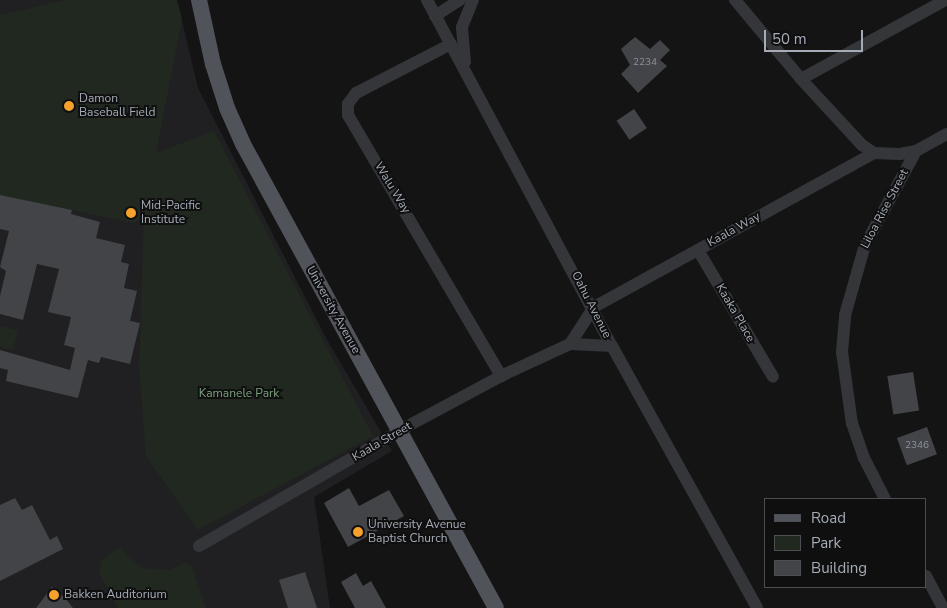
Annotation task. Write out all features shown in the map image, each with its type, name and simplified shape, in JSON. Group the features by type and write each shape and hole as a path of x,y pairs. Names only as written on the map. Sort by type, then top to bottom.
{"main road":[{"name":"University Avenue","path":"199,0 216,73 243,144 401,430 496,608"}],"street":[{"name":"Oahu Avenue","path":"427,0 594,307 612,346 757,608"},
{"path":"435,16 460,0"},
{"path":"469,76 461,38 464,17 472,0"},
{"path":"735,0 801,79 862,145 874,153 900,154 916,151 947,134"},
{"path":"801,79 946,0"},
{"name":"Walu Way","path":"451,44 356,92 348,104 348,115 501,376"},
{"name":"Liloa Rise Street","path":"884,498 864,458 852,424 842,352 845,315 853,279 865,245 916,151"},
{"name":"Kaala Way","path":"594,307 874,153"},
{"name":"Kaaka Place","path":"698,250 772,377"},
{"path":"570,344 594,307"},
{"name":"Kaala Street","path":"199,546 401,430 501,376 570,344 612,346"},
{"path":"927,578 943,608"}],"shaded area":[{"name":"Mid-Pacific Institute","path":"0,0 177,0 198,88 326,338 392,451 314,497 330,608 0,608"}],"green space":[{"name":"Kamanele Park","path":"66,0 177,0 182,19 156,153 214,131 373,436 198,530 146,456 139,368 144,215 134,223 0,195 0,15"},
{"path":"0,326 18,330 13,350 0,347"},
{"path":"116,549 121,549 142,568 170,570 184,563 192,566 206,608 118,608 99,572 101,561"}],"building":[{"path":"635,37 650,49 660,40 670,50 660,60 667,66 638,93 621,74 630,65 621,49"},
{"path":"634,109 647,128 629,140 617,121"},
{"path":"0,195 72,210 71,214 100,222 96,238 125,245 121,262 129,264 124,288 137,291 130,321 140,323 130,364 101,357 99,363 88,360 78,398 6,381 8,370 0,368 0,350 70,370 75,348 64,345 71,317 48,312 59,269 37,264 23,320 0,314 0,296 6,271 0,267 9,231 0,229"},
{"path":"913,372 919,411 893,415 887,376"},
{"path":"927,427 937,454 907,465 897,438"},
{"name":"University Avenue Baptist Church","path":"349,488 359,506 389,490 404,516 348,547 324,503"},
{"path":"15,498 22,510 32,505 50,540 57,536 63,549 0,581 0,505"},
{"path":"305,572 317,608 288,608 279,580"},
{"path":"356,573 363,586 371,581 386,608 355,608 341,582"},
{"name":"Bakken Auditorium","path":"52,587 65,598 73,608 36,608"}],"place":[{"name":"Damon Baseball Field","path":"69,106"},
{"name":"Mid-Pacific Institute","path":"131,213"},
{"name":"University Avenue Baptist Church","path":"358,532"},
{"name":"Bakken Auditorium","path":"54,595"}]}
